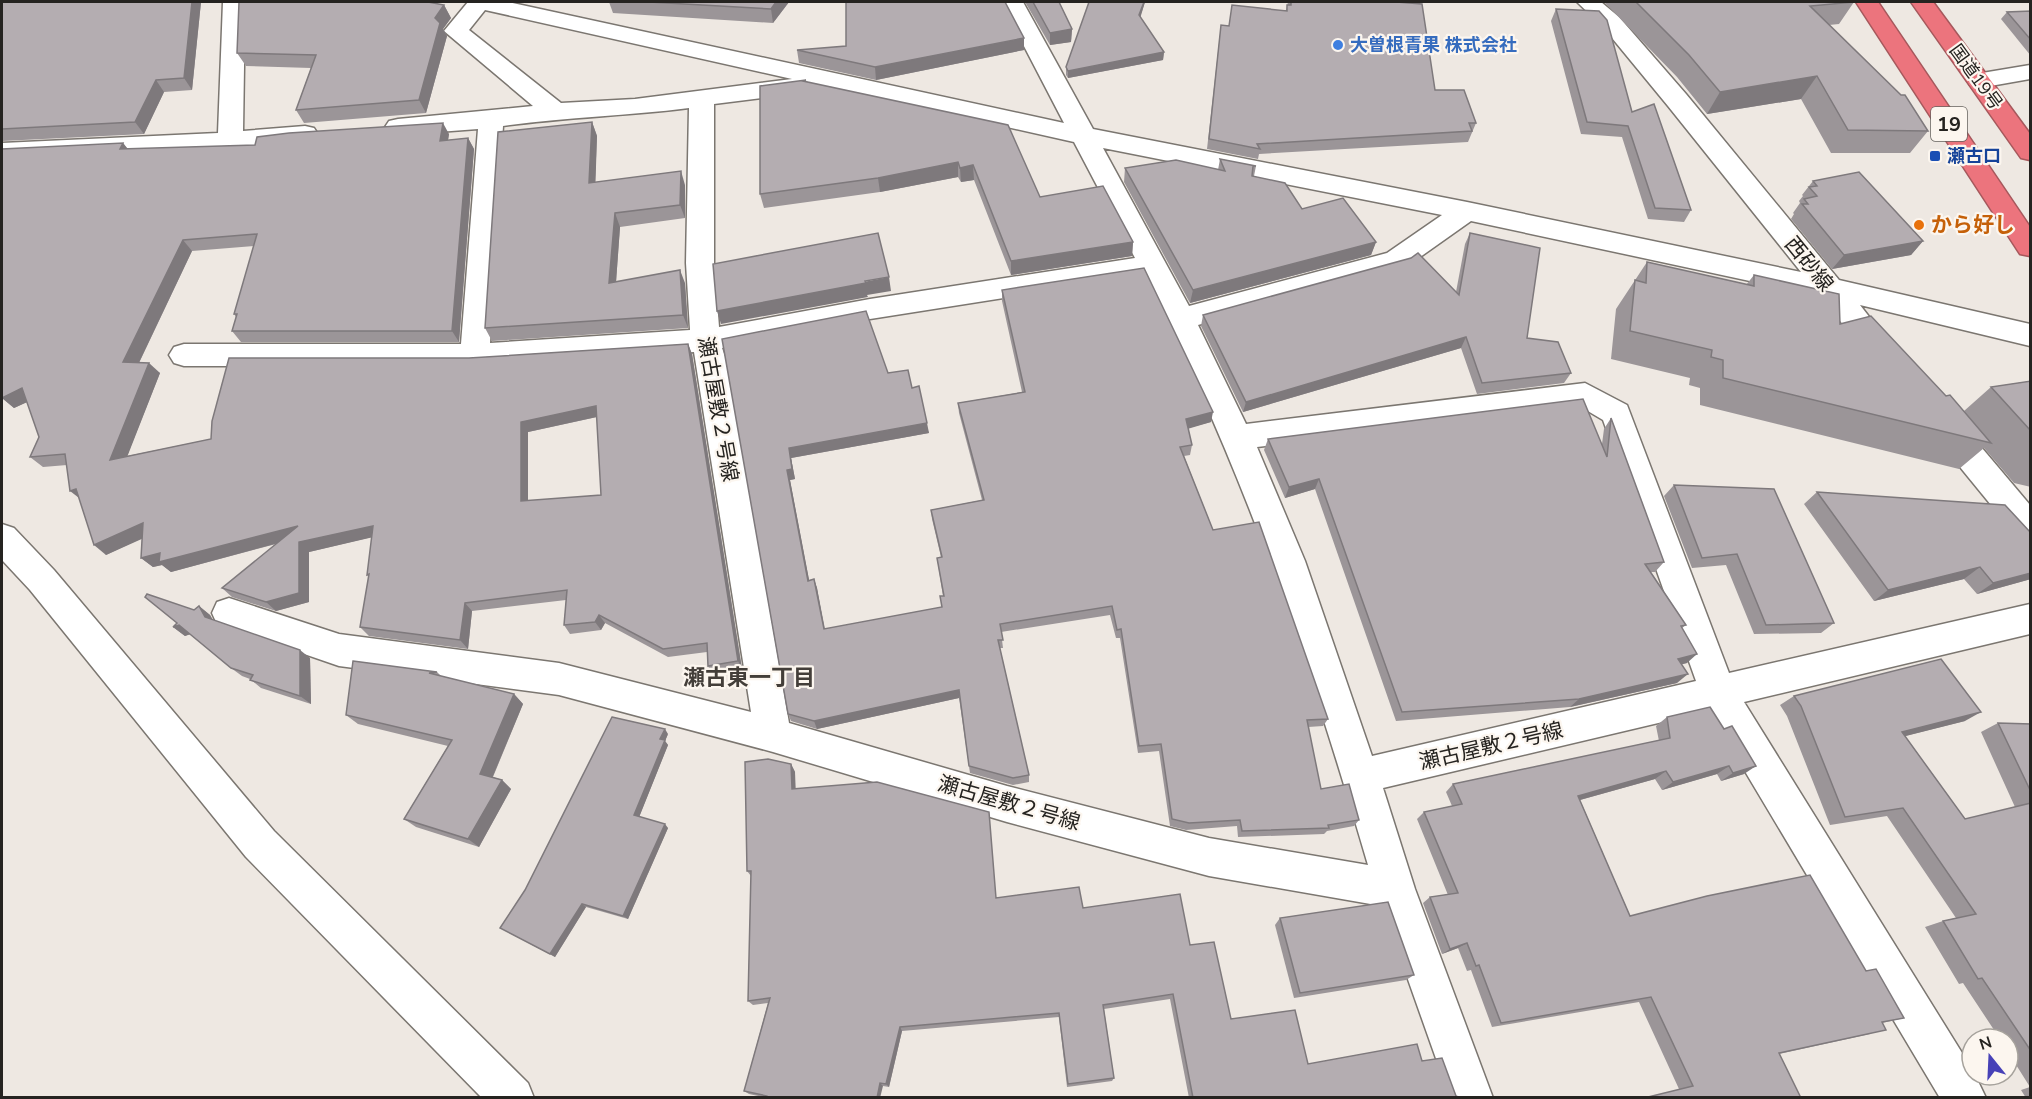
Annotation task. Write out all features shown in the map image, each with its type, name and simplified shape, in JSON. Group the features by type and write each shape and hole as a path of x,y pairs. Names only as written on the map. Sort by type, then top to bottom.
{"highway":[{"name":"19","path":"1867,2 2031,247"},
{"name":"国道19号","path":"1922,2 2031,152"}],"street":[{"path":"230,139 234,2"},
{"path":"555,111 456,31 479,2 841,80 1084,136 1826,286 2031,335"},
{"path":"1012,2 1180,319 1237,436 1288,561 1361,776 1395,889 1472,1098"},
{"name":"西砂線","path":"1588,2 1611,22 1677,100 1826,286 1902,376"},
{"path":"1978,80 2031,72"},
{"path":"372,129 491,120 555,111 635,107 841,80"},
{"name":"瀬古屋敷２号線","path":"702,98 700,263 705,340 712,362 772,735 1007,804 1209,857 1395,889"},
{"path":"475,355 491,120"},
{"path":"2,151 192,144 325,132"},
{"path":"1180,319 1396,260 1467,212"},
{"path":"184,355 475,355 705,340 870,309 1152,265"},
{"path":"1237,436 1585,395 1616,412 1719,694 1965,1098"},
{"path":"1925,403 2031,528"},
{"path":"2,538 42,580 260,844 513,1098"},
{"path":"229,613 339,650 558,679 772,735"},
{"name":"瀬古屋敷２号線","path":"1361,776 1719,694 2031,619"}],"building":[{"path":"2,2 192,2 184,78 156,80 135,122 2,129"},
{"path":"239,2 428,2 444,5 435,18 440,23 419,100 296,110 316,55 237,53"},
{"path":"649,2 776,2 771,9"},
{"path":"846,2 1005,2 1024,38 875,67 797,50 846,46"},
{"path":"1033,2 1059,2 1072,29 1050,33"},
{"path":"1089,2 1144,2 1139,15 1164,52 1068,71 1066,67"},
{"path":"1291,2 1422,4 1435,90 1464,90 1476,123 1469,123 1472,131 1257,144 1260,149 1209,139 1221,25 1229,26 1232,5 1287,11 1287,5 1291,5"},
{"path":"1636,2 1854,2 1810,6 1901,95 1905,95 1928,131 1848,130 1817,76 1720,92 1689,55"},
{"path":"1556,9 1599,11 1607,20 1632,112 1654,104 1691,210 1655,208 1628,126 1587,122"},
{"path":"2031,11 2031,40 2007,12"},
{"path":"806,80 803,81 1008,125 1040,197 1103,186 1133,242 1011,261 973,165 960,168 958,162 878,178 760,194 760,86"},
{"path":"592,122 589,183 681,171 680,205 615,213 609,283 680,270 683,315 485,328 498,132"},
{"path":"443,123 440,141 468,138 452,331 232,331 237,314 234,314 257,234 183,240 123,362 149,363 110,460 211,439 212,421 229,358 469,358 688,344 738,661 708,666 707,643 663,649 599,615 595,622 564,625 567,590 465,603 460,640 360,627 369,574 367,575 373,526 299,542 299,593 266,602 222,588 298,526 159,562 160,553 141,558 143,523 94,545 76,489 70,491 65,454 30,457 39,437 22,388 2,398 2,149 123,143 120,149 255,145 257,137","holes":["596,406 601,495 521,501 521,422"]},
{"path":"1220,159 1256,166 1253,166 1252,176 1285,183 1302,209 1343,198 1376,242 1193,290 1125,168 1176,160 1225,171"},
{"path":"1859,172 1923,241 1844,255 1802,204 1808,204 1804,199 1817,196 1809,187 1817,186 1813,181"},
{"path":"878,233 889,277 717,311 713,264"},
{"path":"1470,233 1540,248 1527,338 1558,342 1571,373 1482,383 1466,337 1246,402 1203,315 1411,258 1418,253 1459,295"},
{"path":"1647,262 1754,286 1754,275 1839,294 1840,324 1871,316 1946,396 1950,395 1991,443 1723,378 1723,360 1711,357 1712,350 1630,331 1635,280 1646,283"},
{"path":"1144,268 1213,412 1186,419 1192,445 1180,447 1213,530 1259,522 1328,719 1307,720 1321,789 1349,784 1359,820 1328,825 1329,828 1242,831 1240,820 1189,823 1172,819 1161,744 1139,746 1121,629 1117,630 1112,606 1000,624 1003,640 998,640 1029,775 1013,778 969,766 959,690 814,721 788,714 722,339 866,311 888,373 908,370 912,388 919,386 927,423 789,448 792,469 787,470 808,581 814,579 824,629 942,607 940,596 944,596 937,558 942,557 931,510 984,500 958,403 1025,392 1002,290"},
{"path":"2031,381 2031,431 1991,387"},
{"path":"1583,399 1607,457 1611,418 1664,562 1645,564 1686,625 1681,626 1697,654 1678,659 1688,674 1579,699 1402,712 1319,479 1289,487 1268,439"},
{"path":"1674,485 1774,489 1834,623 1766,625 1737,554 1702,558"},
{"path":"1817,492 2005,505 2031,533 2031,573 1993,583 1980,567 1888,590"},
{"path":"147,594 194,610 199,606 205,617 300,650 300,696 250,680 253,675 231,668 179,625 173,627 177,623 145,597"},
{"path":"1941,659 1981,712 1902,732 1965,819 2031,803 2031,1051 2020,1035 2020,1027 2015,1027 1982,978 1978,979 1943,921 1976,914 1903,808 1845,817 1801,706 1794,696"},
{"path":"353,661 437,672 429,673 514,694 480,774 502,780 468,839 404,819 452,740 346,715"},
{"path":"1710,707 1724,729 1732,726 1756,766 1733,773 1729,766 1673,782 1666,771 1578,796 1630,916 1707,896 1810,875 1866,971 1876,969 1904,1018 1882,1022 1886,1030 1779,1053 1801,1098 1644,1098 1693,1086 1651,997 1501,1023 1479,965 1476,966 1467,943 1450,949 1430,897 1458,893 1424,812 1462,804 1453,784 1670,738 1667,717"},
{"path":"612,717 665,729 660,739 665,740 634,815 665,824 623,916 582,904 550,954 500,928 525,890"},
{"path":"1998,723 2031,724 2031,792"},
{"path":"768,759 791,764 792,789 877,782 989,812 996,898 1079,887 1083,908 1180,894 1190,945 1214,942 1231,1019 1295,1010 1308,1064 1417,1044 1422,1061 1442,1058 1456,1096 1460,1098 1193,1098 1173,994 1103,1005 1114,1078 1068,1084 1059,1013 900,1027 886,1084 880,1083 877,1098 767,1098 767,1096 744,1091 770,998 748,1001 751,871 747,871 745,762"},
{"path":"1388,902 1414,975 1300,993 1280,918"}],"place":[{"name":"大曽根青果 株式会社","path":"1338,45"},
{"name":"瀬古口","path":"1935,156"},
{"name":"から好し","path":"1919,225"}],"district":[{"name":"瀬古東一丁目","path":"749,678"}]}
